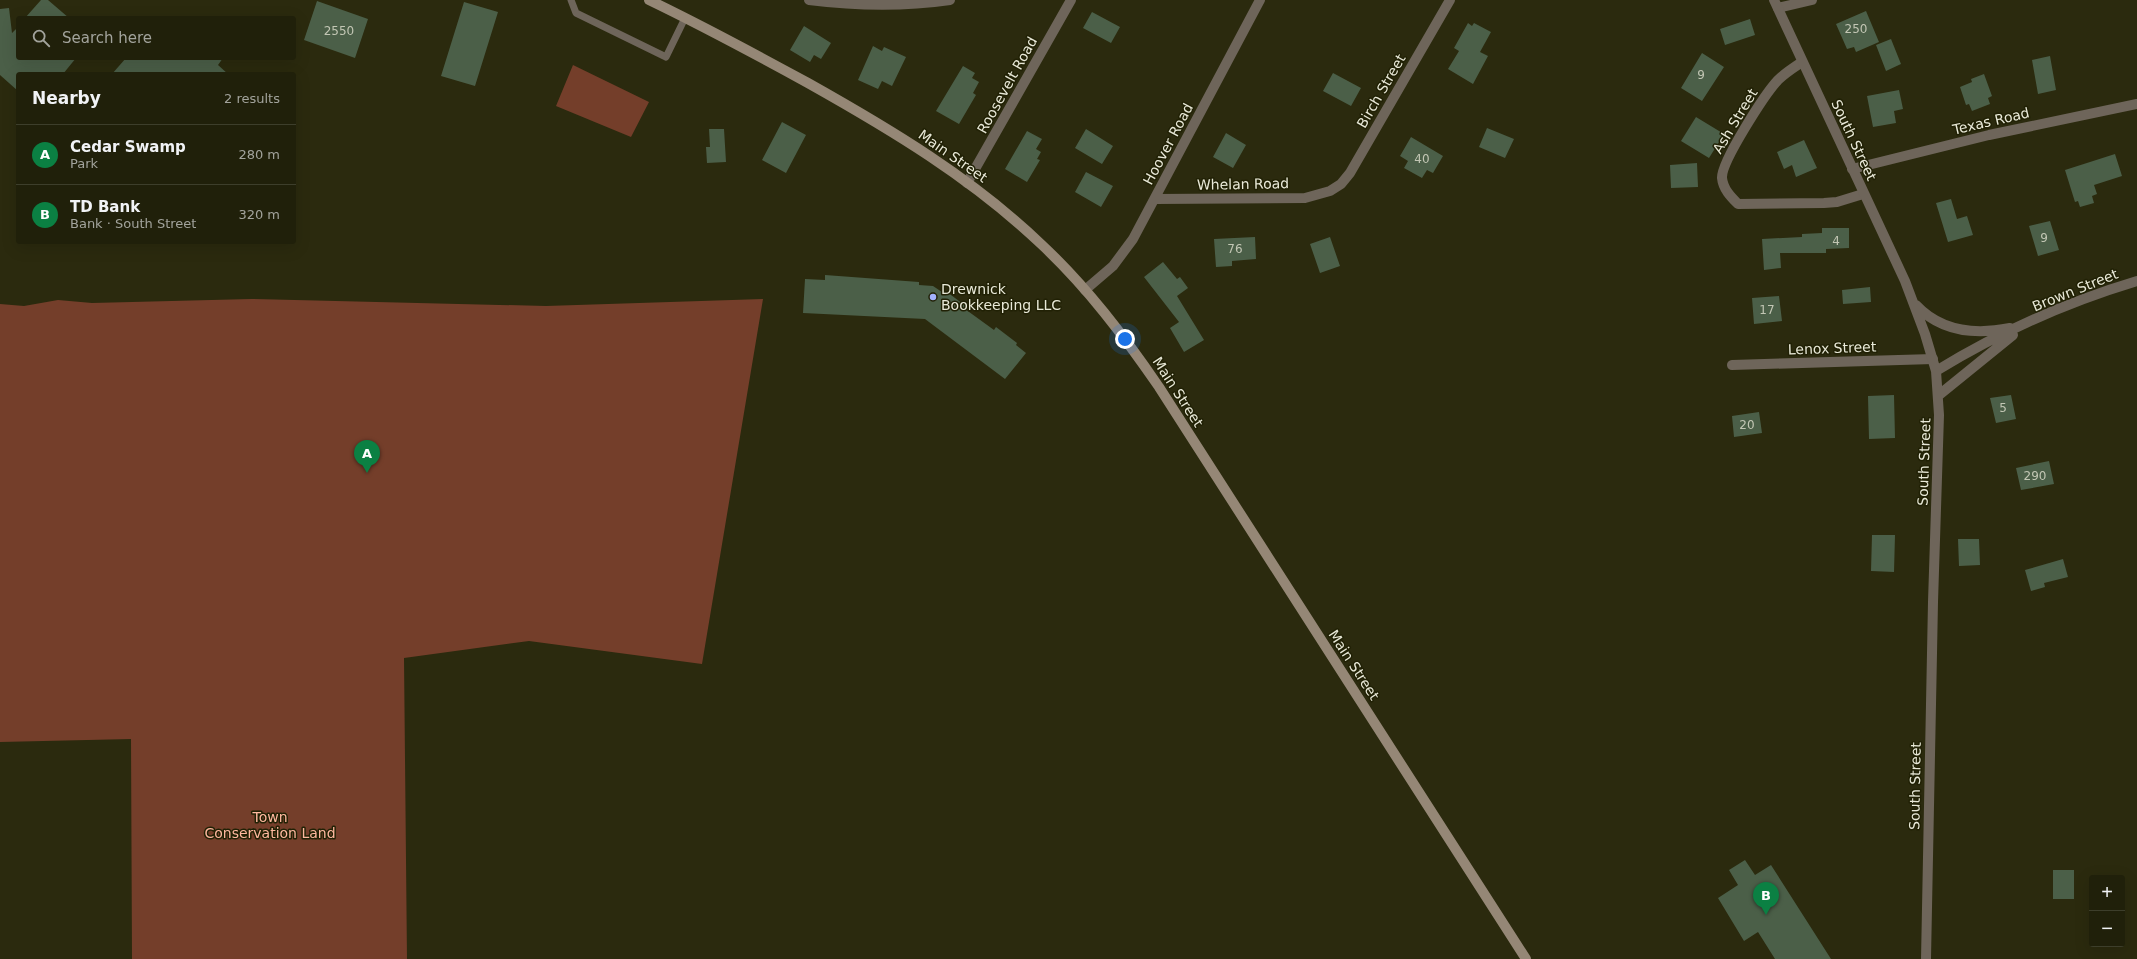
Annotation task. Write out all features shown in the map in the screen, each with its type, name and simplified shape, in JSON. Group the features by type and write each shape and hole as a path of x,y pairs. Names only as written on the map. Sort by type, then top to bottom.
{"main road":[{"name":"Main Street","path":"649,0 879,123 967,183 1013,219 1041,243 1085,290 1120,332 1159,387 1526,959"}],"street":[{"path":"809,0 893,6 917,5 950,0"},
{"name":"Roosevelt Road","path":"967,183 1071,0"},
{"name":"Hoover Road","path":"1085,290 1103,276 1123,254 1155,199 1260,0"},
{"name":"Birch Street","path":"1330,191 1341,184 1350,173 1450,0"},
{"path":"1776,4 1812,0"},
{"name":"South Street","path":"1776,4 1914,303 1936,371 1939,395 1926,959"},
{"name":"Ash Street","path":"1802,62 1777,81 1726,161 1723,174 1724,187 1738,204 1837,202 1863,194"},
{"name":"Texas Road","path":"1852,170 1989,135 2137,104"},
{"name":"Whelan Road","path":"1155,199 1304,198 1330,191"},
{"name":"Brown Street","path":"1936,371 1976,348 2024,326 2091,297 2137,281"},
{"path":"1914,303 1925,314 1941,324 1966,331 2000,330 2024,326"},
{"name":"Brown Street","path":"1939,395 1973,369 2024,326"},
{"name":"Lenox Street","path":"1732,365 1933,359"}],"lane":[{"path":"571,0 576,13 666,57 685,18"}],"green space":[{"path":"573,65 649,102 631,137 556,106"},
{"name":"Town Conservation Land","path":"251,299 546,306 763,299 702,664 529,641 404,658 407,959 132,959 131,739 0,742 0,304 24,306 58,300 92,303"}],"building":[{"path":"41,0 48,0 67,16 27,16"},
{"path":"317,1 368,19 355,58 304,40"},
{"path":"464,2 498,12 475,86 441,76"},
{"path":"9,8 12,33 16,29 16,60 74,60 65,72 16,72 16,89 0,75 0,9"},
{"path":"1866,11 1879,42 1856,52 1854,47 1847,49 1836,24"},
{"path":"1092,12 1120,27 1111,43 1083,28"},
{"path":"1750,19 1755,35 1725,45 1720,29"},
{"path":"1468,23 1472,26 1474,23 1491,32 1480,52 1488,56 1473,84 1448,69 1459,51 1454,48"},
{"path":"804,26 831,43 821,59 814,55 810,62 790,50"},
{"path":"1891,39 1901,64 1886,71 1876,45"},
{"path":"873,46 882,51 884,47 906,57 892,86 882,81 878,89 858,80"},
{"path":"1702,53 1724,67 1702,101 1681,88"},
{"path":"2050,56 2056,90 2038,94 2032,60"},
{"path":"124,60 222,60 218,65 226,72 114,72"},
{"path":"963,66 975,73 972,78 979,82 973,93 976,95 959,124 936,111"},
{"path":"1333,73 1361,88 1351,106 1323,91"},
{"path":"1984,74 1992,96 1988,98 1990,104 1972,111 1969,104 1966,105 1960,87 1972,82 1971,79"},
{"path":"1899,90 1903,109 1894,111 1896,123 1873,127 1867,96"},
{"path":"1696,117 1724,134 1709,158 1681,141"},
{"path":"782,122 806,135 786,173 762,160"},
{"path":"1487,128 1514,139 1505,158 1479,147"},
{"path":"709,129 724,129 726,162 707,163 706,147 710,147"},
{"path":"1086,129 1113,146 1102,164 1075,148"},
{"path":"1027,131 1042,139 1036,149 1041,152 1037,159 1040,160 1027,182 1005,169"},
{"path":"1226,133 1246,145 1233,168 1213,157"},
{"path":"1411,137 1443,156 1433,173 1427,170 1422,178 1404,168 1408,161 1400,156"},
{"path":"1804,140 1817,168 1796,177 1792,165 1784,169 1777,152"},
{"path":"2115,154 2122,176 2094,185 2097,194 2092,196 2094,203 2080,207 2078,201 2075,202 2065,170"},
{"path":"1697,163 1698,187 1671,188 1670,165"},
{"path":"1086,172 1113,186 1101,207 1075,192"},
{"path":"1951,199 1957,219 1967,216 1973,235 1948,242 1936,203"},
{"path":"2050,221 2059,250 2038,256 2029,226"},
{"path":"1822,228 1849,228 1849,248 1826,249 1826,253 1780,253 1781,268 1764,270 1762,239 1802,237 1802,234 1822,233"},
{"path":"1255,237 1256,259 1232,261 1232,266 1216,267 1214,239"},
{"path":"1330,237 1340,266 1320,273 1310,244"},
{"path":"1163,262 1177,279 1180,277 1188,288 1177,296 1204,340 1184,352 1170,328 1179,322 1144,277"},
{"path":"825,275 919,282 919,285 933,286 945,294 947,292 967,307 965,309 994,330 996,327 1017,343 1016,345 1026,353 1005,379 925,319 803,313 805,279 825,280"},
{"path":"1870,287 1871,302 1843,304 1842,290"},
{"path":"1779,296 1782,321 1754,324 1752,298"},
{"path":"1894,395 1895,438 1869,439 1868,396"},
{"path":"2011,395 2016,419 1996,423 1990,398"},
{"path":"1759,412 1762,433 1734,437 1732,416"},
{"path":"2049,461 2054,484 2021,490 2016,468"},
{"path":"1872,535 1895,535 1894,572 1871,571"},
{"path":"1958,539 1979,539 1980,565 1959,566"},
{"path":"2063,559 2068,577 2044,583 2045,587 2031,591 2025,570"},
{"path":"1745,860 1755,875 1771,865 1831,959 1775,959 1758,932 1744,941 1718,898 1738,885 1729,870"},
{"path":"2053,870 2074,870 2074,899 2053,899"}],"place":[{"name":"Drewnick Bookkeeping LLC","path":"933,297"},
{"name":"Cedar Swamp","path":"367,473"},
{"name":"TD Bank","path":"1766,915"}]}
